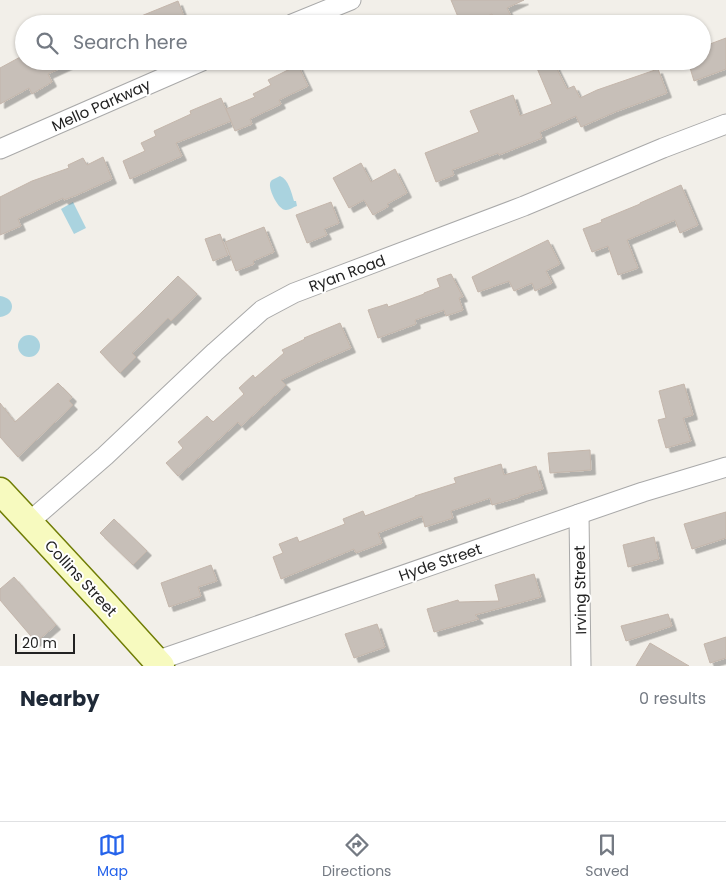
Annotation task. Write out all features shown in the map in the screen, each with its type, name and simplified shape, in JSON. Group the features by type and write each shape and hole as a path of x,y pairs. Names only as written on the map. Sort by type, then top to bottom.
{"main road":[{"name":"Collins Street","path":"0,491 158,663"}],"street":[{"path":"314,15 351,0"},
{"name":"Mello Parkway","path":"0,149 181,70"},
{"name":"Ryan Road","path":"29,522 104,456 262,310 294,293 524,206 726,124"},
{"name":"Hyde Street","path":"158,663 578,514 726,467"},
{"name":"Irving Street","path":"578,514 581,666"}],"water":[{"path":"280,176 288,183 294,201 296,201 297,206 287,210 280,207 277,203 270,187 271,181"},
{"path":"73,202 86,228 74,234 61,209"},
{"path":"0,296 9,300 12,306 9,313 0,317"},
{"path":"29,335 37,338 40,346 37,354 29,357 21,354 18,346 21,338"}],"building":[{"path":"451,0 524,0 507,8 510,15 457,15"},
{"path":"178,1 183,15 144,15"},
{"path":"726,38 726,69 694,81 691,70 711,70 711,44"},
{"path":"15,60 15,70 57,70 48,74 52,82 32,94 29,88 0,104 0,68"},
{"path":"288,70 300,70 308,86 279,100 281,104 250,119 252,124 235,131 226,109 255,97 253,94 271,85 268,80"},
{"path":"538,70 558,70 567,89 574,86 580,98 597,90 658,70 667,93 581,127 576,116 540,132 542,138 499,155 498,153 452,170 454,175 436,182 425,153 479,132 470,111 513,95 520,116 552,104"},
{"path":"221,98 231,121 176,143 182,156 130,179 123,161 145,151 141,143 156,136 154,131 191,114 190,111"},
{"path":"103,157 112,179 77,195 64,200 63,198 18,219 21,226 0,235 0,197 32,181 69,168 68,165 83,158 87,165"},
{"path":"361,163 371,182 395,169 407,193 387,204 389,206 373,215 364,200 349,208 333,178"},
{"path":"681,185 698,225 680,233 675,220 627,240 638,268 618,275 608,246 592,252 583,229"},
{"path":"331,202 339,223 324,229 327,235 307,243 296,215"},
{"path":"264,227 274,252 253,261 254,264 236,271 225,242"},
{"path":"220,234 228,255 213,261 205,239"},
{"path":"548,240 560,264 546,271 552,283 535,291 532,283 514,291 509,281 478,292 472,277"},
{"path":"451,274 463,297 459,298 463,310 446,316 444,310 415,320 416,324 378,338 368,310 387,304 388,307 424,294 440,287 437,279"},
{"path":"178,276 197,294 171,321 168,318 132,353 136,357 120,373 100,352"},
{"path":"340,323 351,348 281,380 286,385 241,426 238,422 178,476 166,463 183,448 178,442 207,416 213,422 244,394 239,388 253,375 255,378 284,353 282,350 304,338"},
{"path":"58,383 72,397 69,401 73,405 18,457 0,437 0,403 15,422"},
{"path":"684,384 693,415 683,418 691,441 666,448 658,420 666,418 659,391"},
{"path":"590,450 591,470 550,473 548,453"},
{"path":"501,464 504,475 536,466 543,489 492,505 490,498 451,511 453,518 425,527 422,516 378,533 382,543 356,553 354,549 281,579 273,557 283,553 279,544 297,537 299,542 345,524 343,519 363,511 365,516 415,496 456,483 454,478"},
{"path":"726,512 726,538 692,549 684,524"},
{"path":"114,519 147,551 133,565 100,533"},
{"path":"654,537 659,559 628,567 623,545"},
{"path":"211,565 217,581 198,587 201,596 169,607 161,583"},
{"path":"534,574 541,597 475,615 479,619 434,632 427,609 458,600 459,602 499,601 495,585"},
{"path":"14,577 56,625 36,642 0,600 0,589"},
{"path":"668,614 672,626 626,641 621,626"},
{"path":"377,624 385,647 354,658 345,634"},
{"path":"726,637 726,658 710,663 704,644"},
{"path":"650,643 689,666 636,666"}]}
